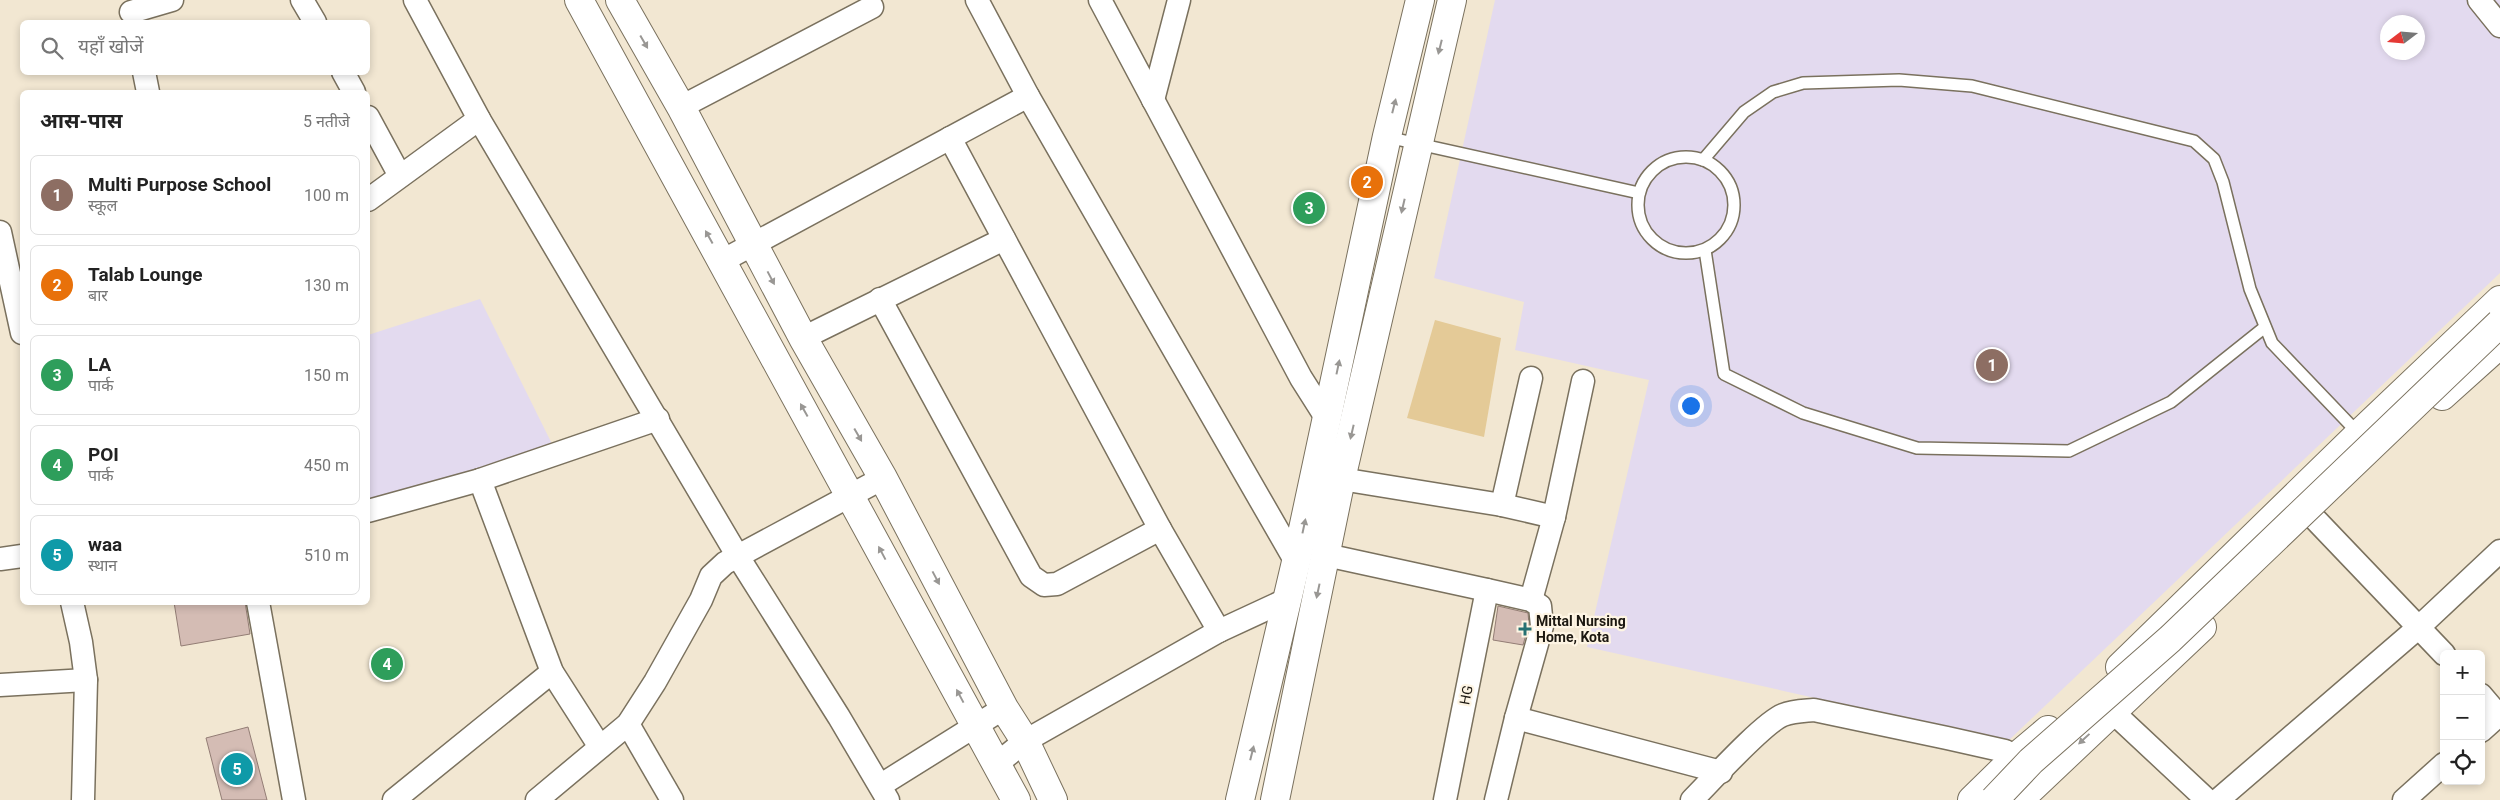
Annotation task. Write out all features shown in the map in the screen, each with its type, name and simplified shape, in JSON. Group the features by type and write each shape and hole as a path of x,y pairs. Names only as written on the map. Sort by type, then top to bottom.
{"street":[{"path":"131,11 172,0"},
{"path":"302,0 314,20"},
{"path":"415,0 479,119 737,555 884,792 976,725 1004,708"},
{"path":"579,0 998,763 1016,800"},
{"path":"620,0 681,107 803,338 883,478 1004,708 1025,741 1053,800"},
{"path":"977,0 1028,96 1296,562"},
{"path":"1100,0 1301,378 1327,419"},
{"path":"1153,100 1179,0"},
{"path":"1240,800 1288,599 1387,136 1420,0"},
{"path":"1275,800 1341,479 1417,143 1452,0"},
{"path":"2479,0 2500,26"},
{"path":"681,107 872,7"},
{"path":"145,75 148,90"},
{"path":"345,75 353,90"},
{"path":"722,261 1028,96"},
{"path":"370,198 479,119"},
{"path":"370,121 400,176"},
{"path":"950,138 1160,529 1219,631"},
{"path":"0,232 20,316"},
{"path":"803,338 1004,239"},
{"path":"880,299 1031,576 1044,585 1057,584 1160,529"},
{"path":"1972,800 2016,757 2092,694 2359,434 2500,300"},
{"path":"1994,800 2031,761 2170,639 2500,323"},
{"path":"2019,800 2114,712 2438,399 2500,344"},
{"path":"1502,505 1531,378"},
{"path":"1531,600 1554,517 1583,381"},
{"path":"370,510 480,480 658,419"},
{"path":"537,800 628,724 655,682 701,600 711,576 737,555 883,478"},
{"path":"1341,479 1502,505 1554,517"},
{"path":"480,480 552,672 600,747"},
{"path":"2314,518 2440,650"},
{"path":"2218,800 2419,627 2500,551"},
{"path":"1326,555 1531,600 1540,606 1542,626 1516,718 1496,800"},
{"path":"0,559 20,556"},
{"name":"HG","path":"1445,800 1487,590"},
{"path":"998,763 1025,741 1219,631 1288,599"},
{"path":"73,605 81,642 86,680 83,800"},
{"path":"259,605 294,800"},
{"path":"394,800 552,672"},
{"path":"0,685 86,680"},
{"path":"2092,694 2114,712 2207,800"},
{"path":"2485,699 2500,716 2485,728"},
{"path":"1692,800 1763,730 1781,716 1814,710 1976,744 2005,751 2016,757"},
{"path":"1516,718 1721,772"},
{"path":"628,724 672,800"},
{"path":"2404,800 2440,768"}],"lane":[{"path":"1703,160 1744,112 1774,92 1803,83 1813,82 1899,80 1972,86 2194,141 2214,159 2223,182 2250,289 2272,343 2359,434"},
{"path":"1387,136 1639,193"},
{"path":"1685,156 1703,160 1719,170 1730,186 1734,204 1731,223 1721,239 1705,250 1686,254 1668,250 1652,240 1641,225 1637,206 1639,193 1651,171 1666,160 1685,156"},
{"path":"1705,250 1724,374 1803,413 1917,448 2069,451 2171,402 2265,327"}],"shaded area":[{"path":"1495,0 2500,0 2500,273 2008,741 1587,647 1649,380 1515,350 1524,302 1434,278"},
{"path":"480,299 556,452 370,501 370,334"},
{"path":"1435,320 1501,338 1484,437 1407,418"}],"building":[{"path":"174,605 245,605 250,634 181,646"},
{"path":"1498,606 1528,613 1529,624 1523,645 1493,640"},
{"path":"248,727 267,800 222,800 206,738"}],"place":[{"name":"Talab Lounge","path":"1367,182"},
{"name":"LA","path":"1309,208"},
{"name":"Multi Purpose School","path":"1992,365"},
{"name":"Mittal Nursing Home, Kota","path":"1525,629"},
{"name":"POI","path":"387,664"},
{"name":"waa","path":"237,769"}]}
